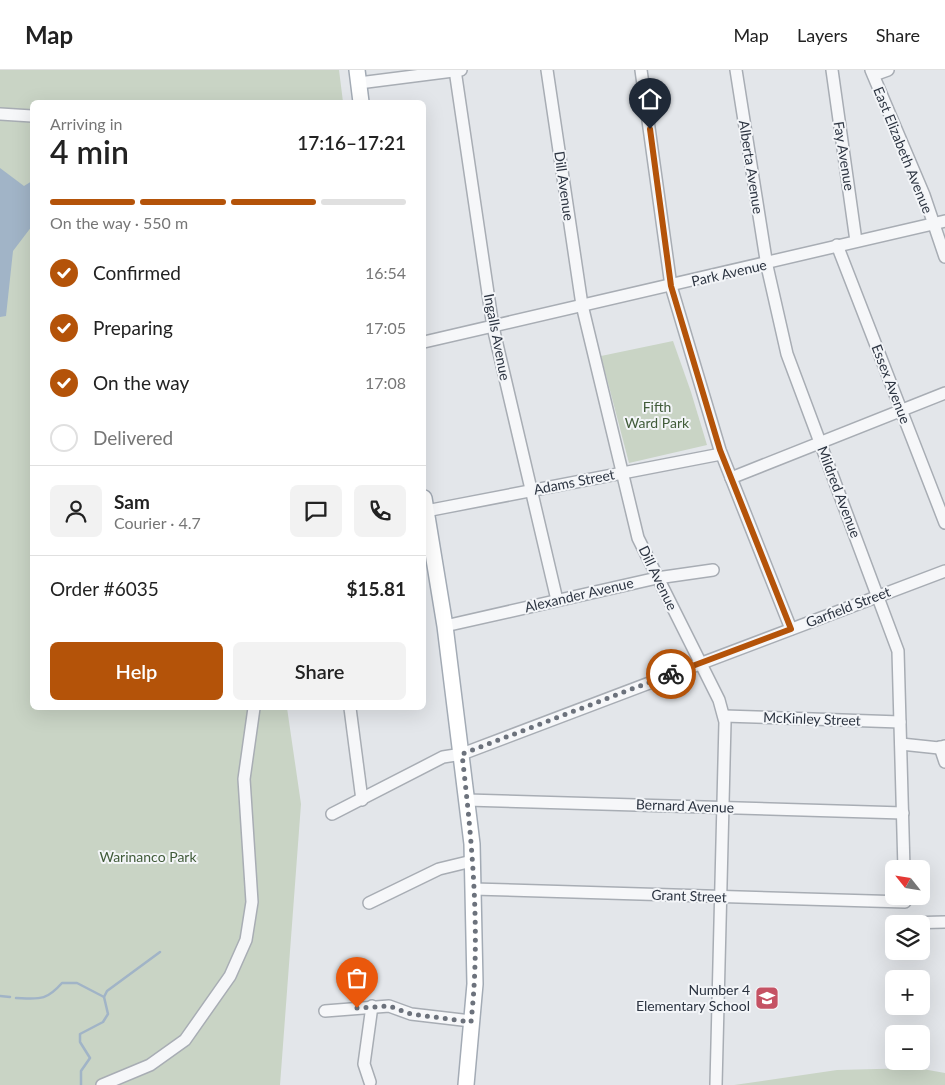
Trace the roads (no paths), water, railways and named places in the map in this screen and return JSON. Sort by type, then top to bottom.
[{"type":"main road","points":[[358,76],[361,100]]},
{"type":"main road","points":[[426,510],[445,626],[462,754],[474,889],[475,984],[466,1085]]},
{"type":"street","points":[[358,76],[457,70]]},
{"type":"street","name":"Ingalls Avenue","points":[[457,70],[493,327],[557,600]]},
{"type":"street","name":"Dill Avenue","points":[[547,70],[582,307],[638,538],[719,700],[725,722],[716,1085]]},
{"type":"street","points":[[641,70],[671,286],[721,454],[791,629]]},
{"type":"street","name":"Alberta Avenue","points":[[736,70],[767,264]]},
{"type":"street","name":"Fay Avenue","points":[[832,70],[856,241]]},
{"type":"street","points":[[873,73],[888,70]]},
{"type":"street","name":"East Elizabeth Avenue","points":[[873,73],[924,195],[945,258]]},
{"type":"street","points":[[0,114],[30,116]]},
{"type":"street","name":"Park Avenue","points":[[426,342],[582,307],[767,264],[837,245],[945,221]]},
{"type":"street","name":"Essex Avenue","points":[[837,245],[945,523]]},
{"type":"street","name":"Mildred Avenue","points":[[767,264],[787,354],[898,651],[901,744]]},
{"type":"street","points":[[731,478],[945,394]]},
{"type":"street","name":"Adams Street","points":[[426,504],[531,490],[721,454]]},
{"type":"street","name":"Alexander Avenue","points":[[445,626],[657,578],[713,570]]},
{"type":"street","name":"Garfield Street","points":[[332,814],[443,757],[462,754],[945,571]]},
{"type":"street","points":[[102,1085],[150,1065],[185,1040],[230,976],[246,940],[252,902],[244,779],[254,710]]},
{"type":"street","points":[[350,710],[362,800]]},
{"type":"street","name":"McKinley Street","points":[[724,716],[900,722]]},
{"type":"street","points":[[904,860],[901,744],[942,746],[945,762]]},
{"type":"street","name":"Bernard Avenue","points":[[467,800],[903,813]]},
{"type":"street","points":[[369,903],[438,869],[472,861]]},
{"type":"street","name":"Grant Street","points":[[474,889],[721,897],[885,899]]},
{"type":"street","points":[[930,923],[945,922]]},
{"type":"street","points":[[370,1082],[364,1064],[372,1006]]},
{"type":"street","points":[[325,1011],[389,1006],[411,1014],[471,1022]]},
{"type":"water","points":[[0,168],[24,186],[30,182],[30,229],[13,251],[6,316],[0,317]]},
{"type":"waterway","points":[[81,1085],[81,1071],[90,1058],[80,1042],[80,1034],[103,1022],[108,1014],[104,997],[107,991],[160,952]]},
{"type":"waterway","points":[[16,998],[42,998],[62,983],[77,983],[104,997]]},
{"type":"waterway","points":[[0,996],[10,997]]},
{"type":"place","name":"Number 4 Elementary School","points":[[767,998]]},
{"type":"park label","name":"Fifth Ward Park","points":[[657,416]]},
{"type":"park label","name":"Warinanco Park","points":[[148,857]]}]
